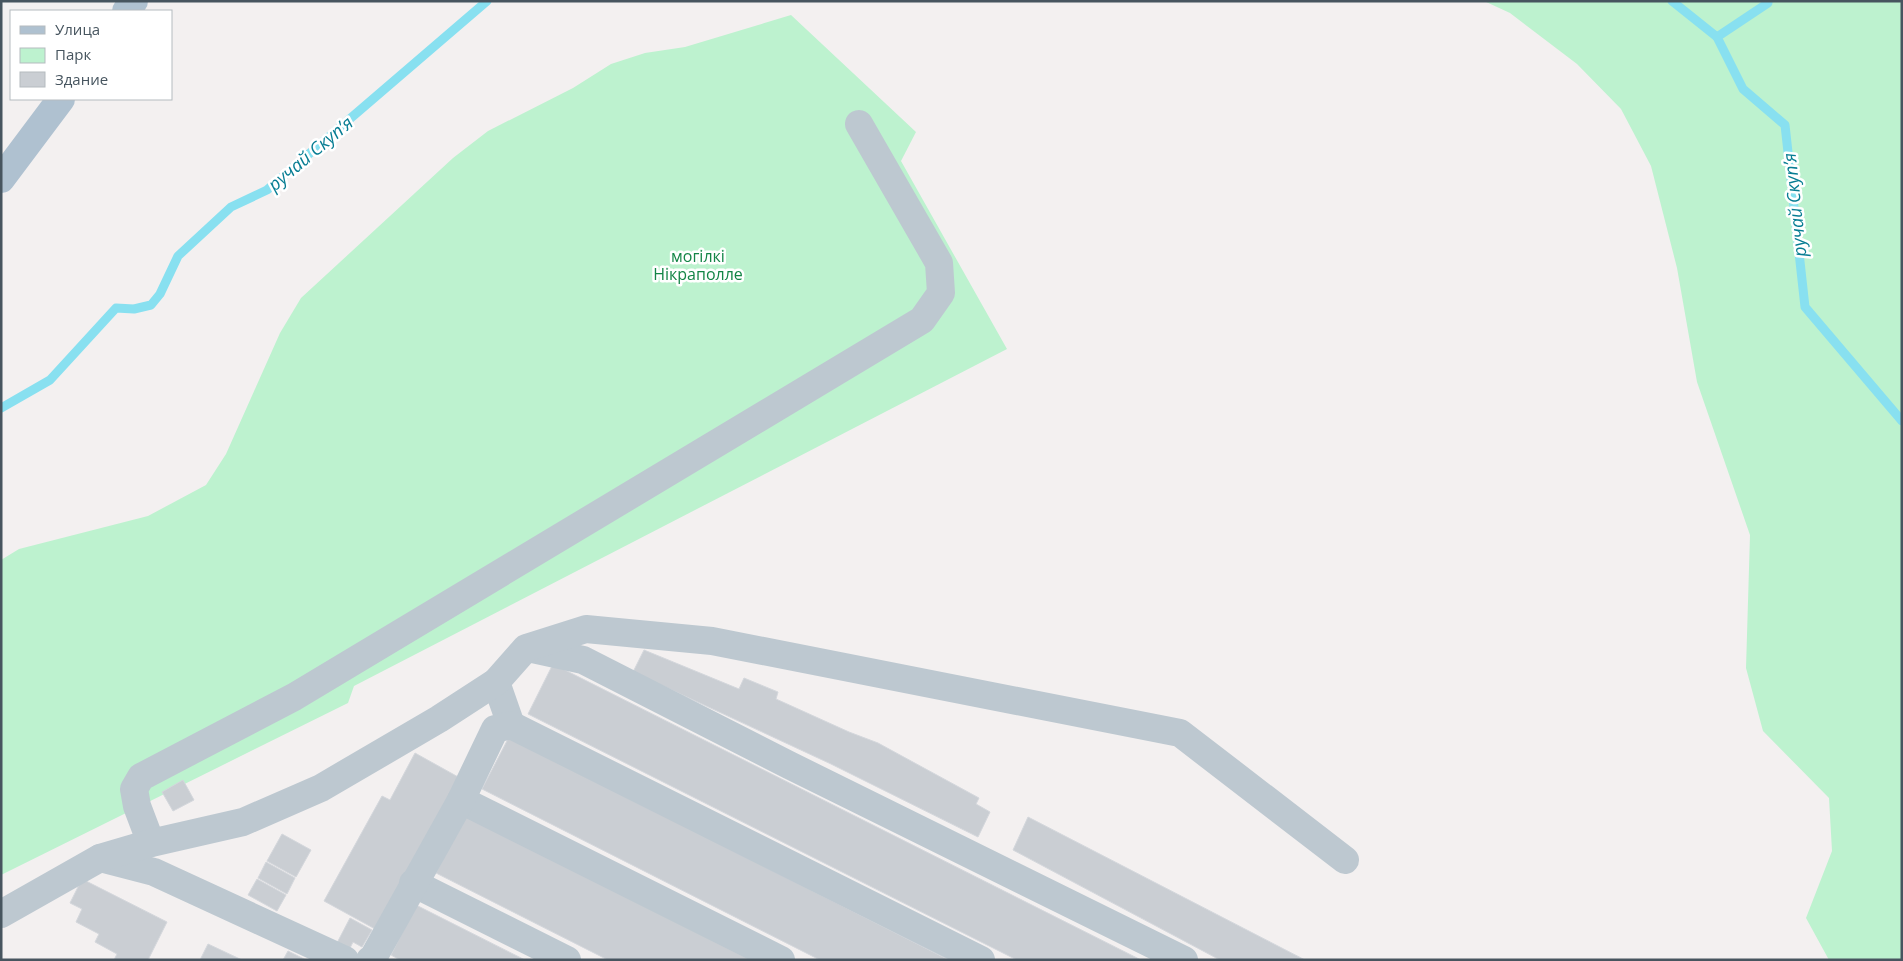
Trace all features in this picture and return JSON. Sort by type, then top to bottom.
[{"type":"main road","points":[[1,179],[60,100]]},
{"type":"lane","points":[[151,843],[134,789],[141,777],[294,697],[922,320],[941,293],[939,263],[859,124]]},
{"type":"lane","points":[[1,914],[100,858],[151,843],[243,822],[321,788],[440,720],[496,682],[526,648],[586,629],[712,641],[1180,733],[1345,860]]},
{"type":"lane","points":[[526,648],[583,660],[789,765],[1184,960]]},
{"type":"lane","points":[[496,682],[511,726]]},
{"type":"lane","points":[[370,960],[374,958],[413,883],[461,800],[494,729],[511,726],[982,960]]},
{"type":"lane","points":[[461,800],[781,960]]},
{"type":"lane","points":[[100,858],[154,872],[345,960]]},
{"type":"lane","points":[[413,883],[567,960]]},
{"type":"green space","points":[[1484,1],[1902,1],[1902,960],[1829,960],[1806,918],[1832,851],[1829,798],[1763,731],[1746,668],[1750,535],[1697,382],[1677,268],[1651,166],[1621,109],[1577,64],[1510,13]]},
{"type":"green space","name":"могілкі Нікраполле","points":[[791,15],[916,132],[901,161],[1007,349],[354,686],[348,703],[1,875],[1,560],[19,549],[148,516],[206,485],[226,454],[280,333],[301,298],[453,158],[488,131],[573,88],[611,64],[645,53],[685,47]]},
{"type":"building","points":[[644,650],[739,689],[744,678],[778,692],[776,699],[878,743],[979,798],[976,804],[990,812],[978,837],[831,764],[633,672]]},
{"type":"building","points":[[553,664],[1141,960],[1017,960],[528,714]]},
{"type":"building","points":[[509,737],[949,960],[820,960],[482,789]]},
{"type":"building","points":[[415,753],[460,778],[377,930],[324,901],[382,796],[390,800]]},
{"type":"building","points":[[183,780],[194,800],[173,811],[162,792]]},
{"type":"building","points":[[467,811],[760,960],[608,960],[436,873]]},
{"type":"building","points":[[1028,817],[1305,960],[1220,960],[1013,850]]},
{"type":"building","points":[[282,834],[311,850],[296,877],[267,861]]},
{"type":"building","points":[[266,862],[295,878],[287,894],[258,878]]},
{"type":"building","points":[[82,879],[167,922],[148,960],[114,960],[117,954],[95,942],[99,934],[76,922],[82,909],[70,903]]},
{"type":"building","points":[[257,879],[286,895],[277,911],[248,895]]},
{"type":"building","points":[[416,905],[525,960],[400,960],[391,955]]},
{"type":"building","points":[[350,918],[372,930],[362,947],[353,942],[349,950],[337,943]]},
{"type":"building","points":[[208,944],[242,960],[200,960]]},
{"type":"building","points":[[288,951],[306,960],[283,960]]},
{"type":"waterway","name":"ручай Скупʼя","points":[[1,408],[50,380],[116,308],[134,309],[151,305],[160,294],[178,256],[231,207],[267,190],[487,1]]},
{"type":"waterway","name":"ручай Скупʼя","points":[[1672,1],[1717,37],[1743,89],[1785,125],[1805,307],[1902,421]]},
{"type":"waterway","points":[[1717,37],[1768,3],[1768,1]]}]
